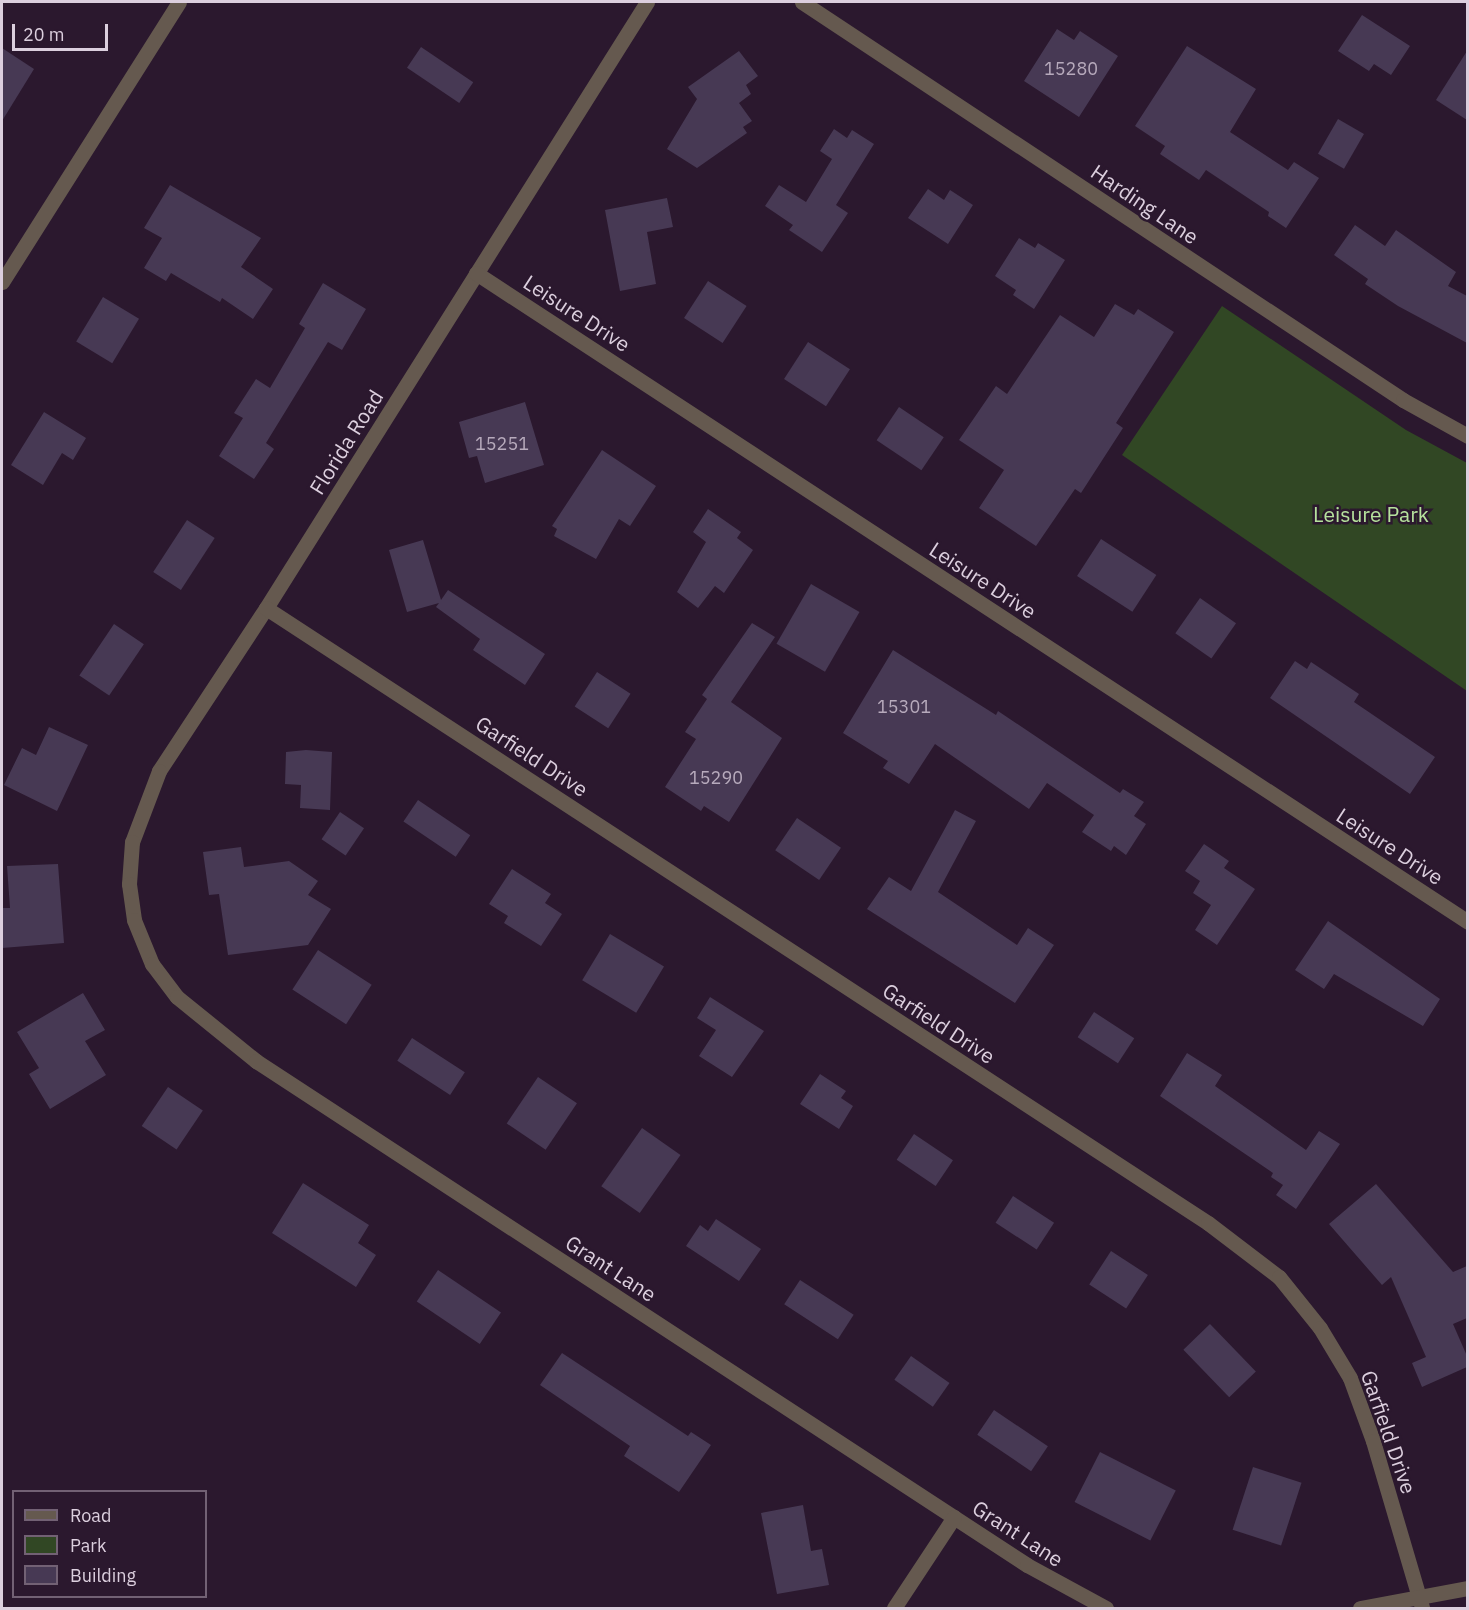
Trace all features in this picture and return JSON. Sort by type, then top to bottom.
[{"type":"street","points":[[2,282],[178,2]]},
{"type":"street","name":"Florida Road","points":[[134,920],[129,864],[148,791],[266,608],[646,2]]},
{"type":"street","name":"Harding Lane","points":[[802,2],[1393,393],[1467,436]]},
{"type":"street","name":"Leisure Drive","points":[[476,273],[1467,922]]},
{"type":"street","name":"Garfield Drive","points":[[266,608],[1262,1262],[1307,1310],[1350,1378],[1373,1441],[1420,1603]]},
{"type":"street","name":"Grant Lane","points":[[134,920],[163,980],[193,1012],[228,1041],[954,1517],[1058,1584],[1106,1608]]},
{"type":"street","points":[[894,1608],[954,1517]]},
{"type":"street","points":[[1360,1608],[1420,1603],[1467,1588]]},
{"type":"green space","name":"Leisure Park","points":[[1222,306],[1406,430],[1467,463],[1467,691],[1122,455]]},
{"type":"building","points":[[1362,15],[1410,46],[1391,75],[1374,64],[1369,71],[1338,51]]},
{"type":"building","points":[[1057,29],[1074,40],[1080,31],[1118,56],[1079,117],[1024,81]]},
{"type":"building","points":[[1187,46],[1256,89],[1230,132],[1288,170],[1294,162],[1319,178],[1286,228],[1268,216],[1269,212],[1206,170],[1199,180],[1160,154],[1165,146],[1135,126]]},
{"type":"building","points":[[421,47],[473,82],[459,103],[407,68]]},
{"type":"building","points":[[2,48],[34,69],[2,121]]},
{"type":"building","points":[[739,51],[758,76],[746,85],[751,94],[739,103],[752,121],[743,127],[747,133],[697,168],[667,149],[697,99],[688,87]]},
{"type":"building","points":[[1467,51],[1467,120],[1436,100]]},
{"type":"building","points":[[1338,119],[1364,134],[1344,169],[1318,154]]},
{"type":"building","points":[[834,129],[847,138],[852,130],[874,144],[836,205],[848,213],[822,252],[789,230],[793,225],[765,206],[779,185],[806,202],[832,159],[820,151]]},
{"type":"building","points":[[170,185],[261,238],[241,267],[273,289],[253,319],[222,298],[220,302],[171,273],[166,281],[144,268],[162,238],[144,228]]},
{"type":"building","points":[[928,189],[944,200],[950,190],[973,205],[948,244],[908,218]]},
{"type":"building","points":[[667,198],[673,227],[647,232],[656,284],[620,291],[605,210]]},
{"type":"building","points":[[1355,225],[1385,246],[1396,230],[1456,272],[1448,286],[1467,296],[1467,343],[1398,306],[1365,284],[1368,279],[1334,255]]},
{"type":"building","points":[[1019,238],[1035,248],[1038,243],[1065,260],[1034,309],[1013,295],[1016,290],[995,276]]},
{"type":"building","points":[[708,281],[747,306],[723,343],[684,318]]},
{"type":"building","points":[[323,283],[366,309],[342,350],[328,342],[266,443],[274,449],[254,479],[219,456],[243,418],[234,413],[256,379],[270,388],[305,328],[299,324]]},
{"type":"building","points":[[103,297],[139,319],[112,363],[76,342]]},
{"type":"building","points":[[1115,304],[1134,315],[1138,309],[1174,332],[1116,423],[1123,428],[1081,493],[1075,489],[1036,546],[979,508],[1004,470],[959,440],[996,386],[1007,394],[1060,315],[1094,337]]},
{"type":"building","points":[[808,342],[850,369],[826,406],[784,379]]},
{"type":"building","points":[[525,402],[544,465],[485,483],[477,456],[469,458],[459,422]]},
{"type":"building","points":[[899,407],[944,437],[921,470],[877,440]]},
{"type":"building","points":[[44,412],[86,438],[73,460],[62,453],[43,485],[11,465]]},
{"type":"building","points":[[602,450],[656,486],[630,526],[619,519],[596,559],[554,536],[557,529],[552,526]]},
{"type":"building","points":[[708,509],[741,532],[737,538],[753,550],[724,593],[715,586],[698,608],[677,592],[706,542],[693,532]]},
{"type":"building","points":[[187,520],[215,538],[181,590],[153,572]]},
{"type":"building","points":[[1101,539],[1156,575],[1132,612],[1077,576]]},
{"type":"building","points":[[423,540],[441,600],[448,590],[545,654],[525,685],[473,650],[480,639],[436,607],[439,603],[407,612],[389,550]]},
{"type":"building","points":[[811,584],[859,612],[825,672],[776,644]]},
{"type":"building","points":[[1200,598],[1236,623],[1211,658],[1175,633]]},
{"type":"building","points":[[752,623],[775,637],[731,702],[782,738],[729,822],[704,806],[701,811],[665,787],[696,739],[685,732],[707,699],[702,695]]},
{"type":"building","points":[[114,624],[144,644],[109,696],[79,675]]},
{"type":"building","points":[[893,650],[996,715],[998,711],[1120,793],[1123,789],[1144,802],[1134,816],[1146,824],[1126,855],[1114,846],[1111,851],[1082,832],[1094,815],[1047,783],[1029,809],[935,744],[909,784],[883,768],[888,761],[843,733]]},
{"type":"building","points":[[1295,661],[1307,669],[1311,662],[1359,694],[1354,702],[1435,757],[1410,794],[1270,698]]},
{"type":"building","points":[[597,672],[631,694],[608,728],[575,706]]},
{"type":"building","points":[[49,727],[88,745],[57,811],[4,785],[22,748],[36,755]]},
{"type":"building","points":[[306,750],[332,752],[330,810],[300,808],[301,785],[285,784],[286,752]]},
{"type":"building","points":[[418,800],[470,835],[456,857],[403,822]]},
{"type":"building","points":[[955,810],[976,821],[938,892],[1017,945],[1028,928],[1054,945],[1015,1003],[867,909],[889,877],[911,891]]},
{"type":"building","points":[[340,812],[364,828],[346,856],[322,839]]},
{"type":"building","points":[[797,818],[841,848],[819,880],[775,850]]},
{"type":"building","points":[[1204,844],[1229,861],[1224,868],[1255,889],[1217,945],[1195,930],[1211,905],[1193,893],[1200,881],[1185,871]]},
{"type":"building","points":[[241,847],[244,867],[289,861],[318,881],[308,895],[331,909],[308,945],[228,955],[219,894],[209,895],[203,852]]},
{"type":"building","points":[[58,864],[64,943],[2,948],[2,908],[10,908],[7,866]]},
{"type":"building","points":[[512,869],[551,894],[545,903],[562,914],[541,946],[504,923],[508,916],[489,904]]},
{"type":"building","points":[[1328,921],[1440,999],[1423,1026],[1334,974],[1324,989],[1295,970]]},
{"type":"building","points":[[610,934],[664,966],[636,1013],[582,980]]},
{"type":"building","points":[[318,950],[372,985],[346,1024],[292,989]]},
{"type":"building","points":[[83,993],[105,1030],[85,1041],[106,1075],[50,1109],[29,1074],[39,1068],[17,1032]]},
{"type":"building","points":[[710,997],[764,1031],[732,1077],[699,1056],[716,1030],[697,1018]]},
{"type":"building","points":[[1094,1012],[1134,1038],[1118,1063],[1078,1037]]},
{"type":"building","points":[[412,1038],[465,1072],[450,1095],[397,1061]]},
{"type":"building","points":[[1187,1053],[1222,1075],[1215,1086],[1306,1150],[1319,1131],[1340,1144],[1296,1209],[1276,1195],[1283,1185],[1271,1177],[1273,1173],[1160,1096]]},
{"type":"building","points":[[820,1074],[846,1091],[841,1098],[853,1106],[839,1129],[800,1104]]},
{"type":"building","points":[[538,1077],[577,1103],[546,1150],[507,1123]]},
{"type":"building","points":[[168,1087],[203,1110],[177,1149],[142,1126]]},
{"type":"building","points":[[642,1128],[681,1155],[640,1213],[601,1186]]},
{"type":"building","points":[[914,1134],[953,1160],[936,1186],[897,1160]]},
{"type":"building","points":[[303,1183],[369,1225],[358,1243],[376,1255],[356,1287],[272,1233]]},
{"type":"building","points":[[1376,1184],[1453,1272],[1467,1266],[1467,1318],[1453,1324],[1467,1356],[1467,1367],[1422,1387],[1412,1363],[1426,1357],[1391,1277],[1382,1285],[1329,1224]]},
{"type":"building","points":[[1013,1196],[1054,1223],[1037,1250],[996,1223]]},
{"type":"building","points":[[716,1219],[761,1249],[739,1281],[686,1246],[700,1225],[708,1231]]},
{"type":"building","points":[[1111,1251],[1148,1275],[1126,1309],[1089,1285]]},
{"type":"building","points":[[438,1270],[501,1312],[480,1344],[417,1302]]},
{"type":"building","points":[[800,1280],[854,1315],[838,1339],[784,1304]]},
{"type":"building","points":[[1210,1324],[1256,1371],[1229,1397],[1183,1350]]},
{"type":"building","points":[[562,1353],[688,1436],[691,1432],[711,1445],[679,1492],[624,1456],[630,1446],[540,1385]]},
{"type":"building","points":[[911,1356],[950,1383],[933,1407],[894,1380]]},
{"type":"building","points":[[994,1410],[1048,1446],[1031,1471],[977,1435]]},
{"type":"building","points":[[1100,1452],[1176,1491],[1150,1540],[1075,1502]]},
{"type":"building","points":[[1253,1467],[1302,1483],[1281,1546],[1233,1530]]},
{"type":"building","points":[[803,1505],[811,1551],[822,1549],[829,1585],[777,1594],[761,1513]]}]
